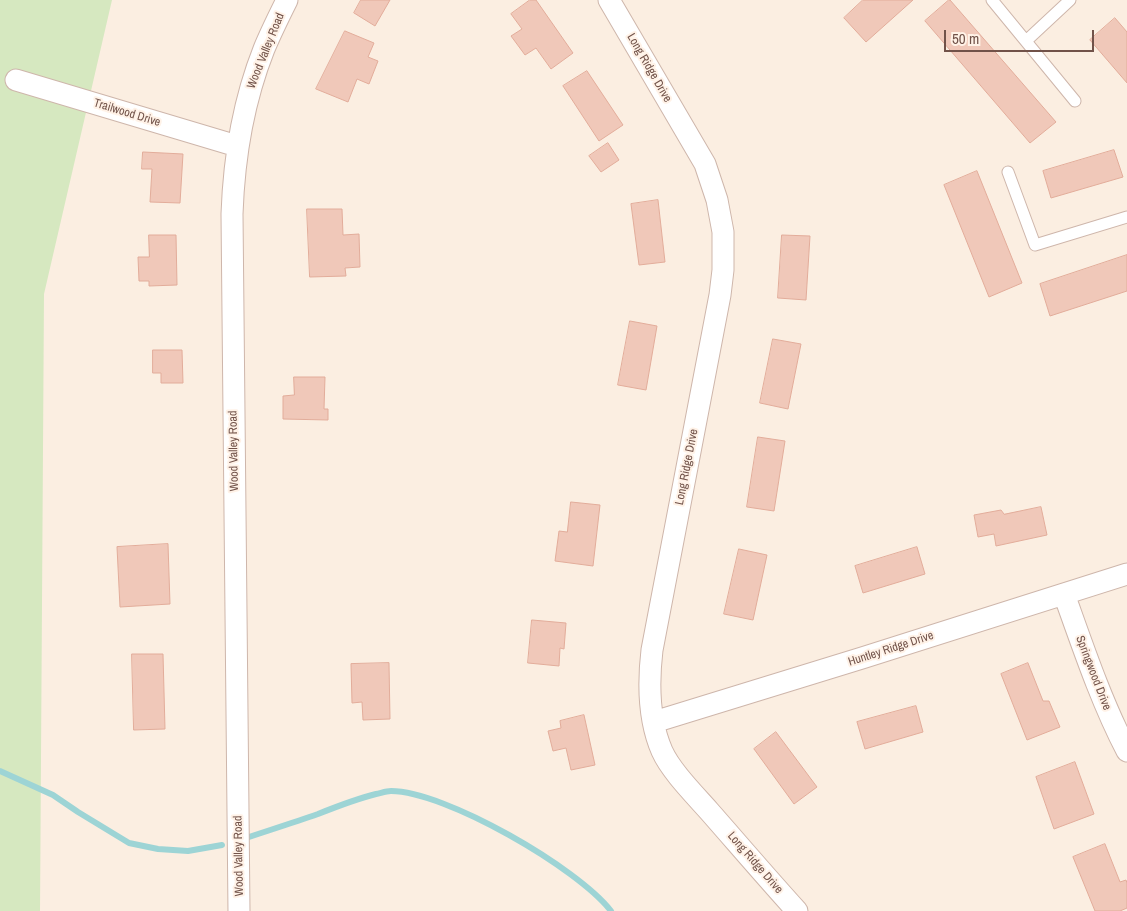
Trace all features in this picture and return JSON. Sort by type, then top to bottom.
[{"type":"street","name":"Wood Valley Road","points":[[239,911],[232,214],[234,170],[237,146],[248,96],[264,49],[287,0]]},
{"type":"street","name":"Long Ridge Drive","points":[[609,0],[705,164],[717,200],[723,232],[723,270],[720,295],[652,650],[648,677],[649,699],[663,754],[682,781],[797,911]]},
{"type":"street","name":"Trailwood Drive","points":[[16,80],[237,146]]},
{"type":"street","name":"Huntley Ridge Drive","points":[[654,722],[1127,574]]},
{"type":"street","name":"Springwood Drive","points":[[1064,594],[1112,721],[1127,751]]},
{"type":"lane","points":[[992,0],[1075,101]]},
{"type":"lane","points":[[1026,41],[1070,0]]},
{"type":"lane","points":[[1008,172],[1035,245],[1127,217]]},
{"type":"green space","points":[[0,0],[112,0],[44,294],[40,911],[0,911]]},
{"type":"building","points":[[361,0],[390,0],[375,26],[354,13]]},
{"type":"building","points":[[530,0],[536,0],[573,53],[551,69],[536,48],[525,55],[511,36],[522,29],[511,14]]},
{"type":"building","points":[[863,0],[913,0],[866,42],[844,18]]},
{"type":"building","points":[[949,0],[1056,122],[1030,143],[925,21]]},
{"type":"building","points":[[1115,18],[1127,32],[1127,83],[1090,40]]},
{"type":"building","points":[[345,31],[374,43],[368,57],[378,61],[369,84],[357,79],[348,102],[316,89]]},
{"type":"building","points":[[587,71],[623,125],[599,141],[563,86]]},
{"type":"building","points":[[608,143],[619,160],[601,172],[589,156]]},
{"type":"building","points":[[1114,150],[1123,177],[1051,198],[1043,171]]},
{"type":"building","points":[[143,152],[183,154],[180,203],[150,202],[152,169],[142,169]]},
{"type":"building","points":[[977,171],[1022,283],[989,297],[944,185]]},
{"type":"building","points":[[658,200],[665,262],[639,265],[631,204]]},
{"type":"building","points":[[307,209],[342,209],[343,235],[359,234],[360,267],[345,268],[346,276],[310,277]]},
{"type":"building","points":[[149,235],[176,235],[177,285],[149,286],[149,281],[139,281],[138,257],[149,257]]},
{"type":"building","points":[[782,235],[810,236],[806,300],[778,298]]},
{"type":"building","points":[[1127,255],[1127,291],[1050,316],[1040,284]]},
{"type":"building","points":[[630,321],[657,326],[646,390],[618,385]]},
{"type":"building","points":[[773,339],[801,344],[788,409],[760,403]]},
{"type":"building","points":[[153,350],[182,350],[183,383],[161,383],[161,373],[153,373]]},
{"type":"building","points":[[294,377],[325,377],[324,409],[328,409],[328,420],[283,419],[283,396],[294,395]]},
{"type":"building","points":[[758,437],[785,441],[774,511],[747,507]]},
{"type":"building","points":[[571,502],[600,505],[593,566],[555,561],[559,531],[567,532]]},
{"type":"building","points":[[1041,507],[1047,535],[996,546],[994,534],[978,537],[974,515],[1001,510],[1004,514]]},
{"type":"building","points":[[168,544],[170,604],[120,607],[117,547]]},
{"type":"building","points":[[917,547],[925,574],[863,593],[855,566]]},
{"type":"building","points":[[739,549],[767,555],[753,620],[724,614]]},
{"type":"building","points":[[532,620],[566,623],[564,649],[560,648],[559,666],[528,663]]},
{"type":"building","points":[[132,654],[163,654],[165,729],[134,730]]},
{"type":"building","points":[[389,663],[390,719],[363,720],[362,702],[352,703],[351,664]]},
{"type":"building","points":[[1028,663],[1043,701],[1049,701],[1060,727],[1027,740],[1001,674]]},
{"type":"building","points":[[916,706],[923,732],[865,749],[857,722]]},
{"type":"building","points":[[584,715],[595,765],[571,770],[566,748],[553,751],[548,731],[561,728],[560,721]]},
{"type":"building","points":[[776,732],[817,787],[794,804],[754,749]]},
{"type":"building","points":[[1075,762],[1094,814],[1054,829],[1036,777]]},
{"type":"building","points":[[1105,844],[1120,882],[1126,880],[1127,883],[1127,908],[1120,911],[1095,911],[1073,857]]},
{"type":"waterway","points":[[0,771],[53,795],[129,843],[158,849],[188,851],[222,845]]},
{"type":"waterway","points":[[246,838],[376,794],[391,791],[415,794],[476,818],[541,854],[594,893],[611,911]]}]
